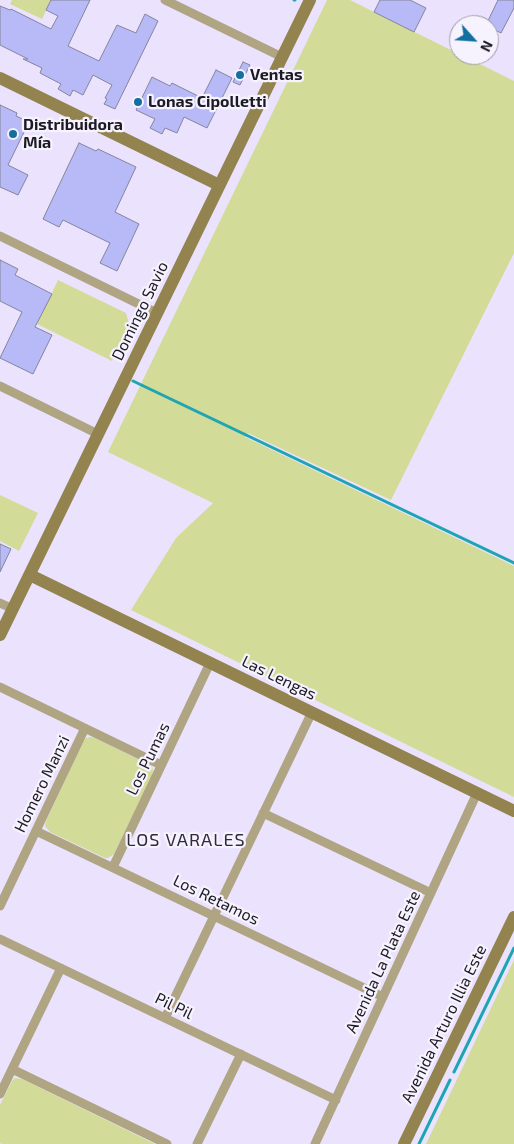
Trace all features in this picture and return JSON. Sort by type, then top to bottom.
[{"type":"street","points":[[165,0],[282,57]]},
{"type":"street","name":"Domingo Savio","points":[[0,636],[310,0]]},
{"type":"street","points":[[0,78],[219,185]]},
{"type":"street","points":[[0,236],[157,313]]},
{"type":"street","points":[[0,386],[98,434]]},
{"type":"street","name":"Las Lengas","points":[[30,575],[514,810]]},
{"type":"street","points":[[0,603],[13,609]]},
{"type":"street","name":"Los Pumas","points":[[113,867],[210,663]]},
{"type":"street","points":[[0,687],[161,765]]},
{"type":"street","points":[[164,1018],[312,712]]},
{"type":"street","name":"Homero Manzi","points":[[0,906],[85,728]]},
{"type":"street","name":"Avenida La Plata Este","points":[[315,1144],[477,793]]},
{"type":"street","points":[[263,813],[431,893]]},
{"type":"street","name":"Los Retamos","points":[[36,831],[383,996]]},
{"type":"street","name":"Avenida Arturo Illia Este","points":[[404,1144],[514,917]]},
{"type":"street","name":"Pil Pil","points":[[0,938],[336,1100]]},
{"type":"street","points":[[0,1094],[61,968]]},
{"type":"street","points":[[197,1144],[241,1054]]},
{"type":"street","points":[[12,1069],[167,1144]]},
{"type":"green space","points":[[12,0],[51,0],[42,19],[10,4]]},
{"type":"green space","points":[[327,0],[350,0],[449,49],[449,65],[482,65],[514,81],[514,253],[391,500],[248,433],[245,437],[514,566],[514,797],[131,610],[176,538],[213,503],[108,452]]},
{"type":"green space","points":[[58,280],[126,313],[129,324],[112,361],[37,324]]},
{"type":"green space","points":[[0,495],[38,513],[19,551],[0,541]]},
{"type":"green space","points":[[91,737],[152,766],[153,771],[114,854],[108,858],[50,832],[45,826],[83,742],[86,738]]},
{"type":"green space","points":[[514,960],[514,1144],[426,1144]]},
{"type":"green space","points":[[15,1078],[22,1079],[155,1144],[2,1144],[0,1143],[0,1105]]},
{"type":"building","points":[[51,0],[90,0],[68,46],[99,61],[117,25],[136,33],[145,14],[158,21],[115,109],[104,104],[112,85],[93,75],[83,95],[73,90],[70,96],[58,89],[61,84],[40,73],[42,68],[0,45],[0,6],[11,9],[51,29],[58,16],[46,10]]},
{"type":"building","points":[[380,0],[410,0],[426,8],[414,32],[374,12]]},
{"type":"building","points":[[498,0],[514,0],[514,8],[501,33],[499,32],[499,15],[491,15]]},
{"type":"building","name":"Ventas","points":[[243,62],[250,65],[240,85],[233,82]]},
{"type":"building","points":[[216,70],[232,78],[207,128],[184,117],[177,133],[165,128],[162,134],[150,128],[155,119],[136,110],[152,77],[170,86],[172,83],[202,98]]},
{"type":"building","name":"Distribuidora Mía","points":[[0,105],[17,113],[16,116],[29,122],[8,165],[28,175],[18,195],[0,187]]},
{"type":"building","points":[[79,143],[96,151],[98,149],[136,167],[115,212],[139,224],[117,271],[100,263],[110,243],[63,220],[59,227],[43,219]]},
{"type":"building","points":[[0,260],[18,269],[15,275],[52,294],[35,327],[52,335],[33,374],[0,358],[22,312],[0,301]]},
{"type":"building","points":[[0,544],[11,549],[0,572]]},
{"type":"waterway","points":[[133,381],[514,563]]},
{"type":"waterway","points":[[454,1072],[514,948]]},
{"type":"waterway","points":[[419,1144],[450,1080]]},
{"type":"place","name":"Ventas","points":[[240,75]]},
{"type":"place","name":"Lonas Cipolletti","points":[[138,102]]},
{"type":"place","name":"Distribuidora Mía","points":[[13,134]]},
{"type":"district","name":"LOS VARALES","points":[[186,840]]}]
